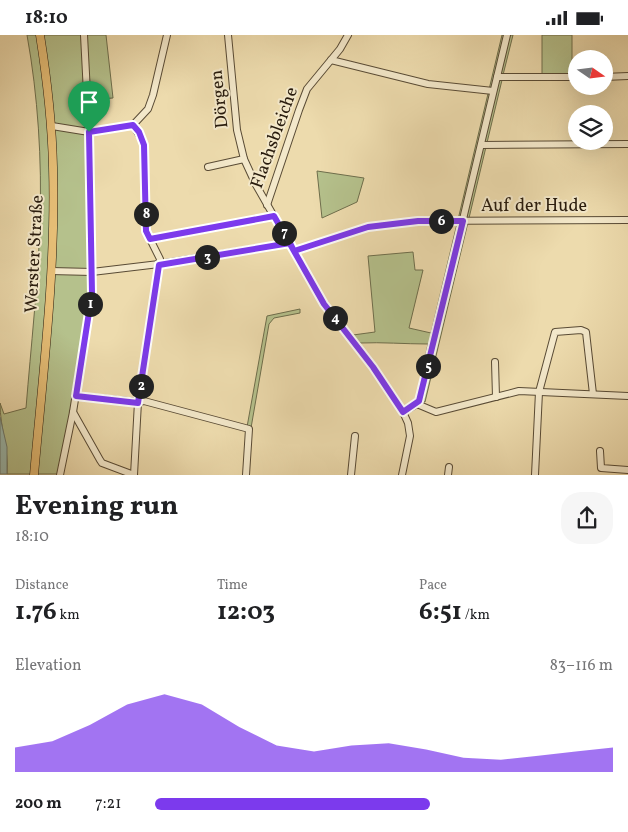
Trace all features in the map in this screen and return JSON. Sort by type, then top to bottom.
[{"type":"main road","name":"Werster Straße","points":[[34,475],[51,271],[54,199],[52,126],[40,35]]},
{"type":"street","points":[[60,475],[76,396],[92,293],[89,132],[84,35]]},
{"type":"street","points":[[52,126],[89,132],[133,125],[148,109],[153,95],[166,35]]},
{"type":"street","name":"Dörgen","points":[[228,35],[237,130],[244,159],[267,205],[324,304],[373,367],[403,412],[408,423],[410,436],[402,475]]},
{"type":"street","name":"Flachsbleiche","points":[[267,205],[307,89],[340,49],[348,35]]},
{"type":"street","points":[[403,412],[417,404],[420,399],[507,35]]},
{"type":"street","points":[[331,60],[428,84],[493,91]]},
{"type":"street","points":[[613,77],[628,76]]},
{"type":"street","points":[[497,77],[568,77]]},
{"type":"street","points":[[73,413],[102,463],[134,475],[138,403],[160,259],[146,231],[144,145],[139,132],[133,125]]},
{"type":"street","points":[[480,145],[628,144]]},
{"type":"street","points":[[208,167],[244,159]]},
{"type":"street","points":[[150,239],[274,216]]},
{"type":"street","name":"Auf der Hude","points":[[294,251],[368,227],[418,221],[628,220]]},
{"type":"street","points":[[51,271],[92,271],[159,265],[290,243]]},
{"type":"street","points":[[534,475],[539,392],[555,332],[584,330],[587,335],[593,394]]},
{"type":"street","points":[[495,362],[496,397]]},
{"type":"street","points":[[417,404],[436,412],[519,391],[628,396]]},
{"type":"street","points":[[76,396],[138,403],[144,401],[249,429],[246,475]]},
{"type":"street","points":[[351,475],[355,436]]},
{"type":"street","points":[[600,451],[603,472],[628,470]]},
{"type":"street","points":[[448,475],[449,467]]},
{"type":"green space","points":[[27,35],[106,35],[113,98],[88,100],[91,293],[73,405],[58,474],[7,474],[7,456],[0,412],[0,403],[4,414],[26,408],[38,269],[40,152],[34,81]]},
{"type":"green space","points":[[502,35],[513,35],[503,75],[542,75],[542,35],[572,35],[572,50],[568,50],[568,75],[502,80],[425,402],[418,400],[428,344],[360,343],[353,335],[375,332],[368,256],[413,252],[415,270],[423,270],[409,328],[431,333]]},
{"type":"green space","points":[[317,171],[364,178],[357,202],[322,218]]},
{"type":"green space","points":[[300,309],[300,313],[274,318],[269,324],[251,428],[247,427],[267,316]]},
{"type":"water","points":[[0,417],[7,447],[7,474],[0,474]]},
{"type":"route","points":[[89,132],[92,293],[76,396],[138,403],[159,265],[290,243],[294,251],[324,304],[373,367],[403,412],[417,404],[420,399],[463,221],[418,221],[368,227],[294,251],[290,243],[274,216],[150,239],[146,231],[144,145],[139,132],[133,125],[89,132]]}]
